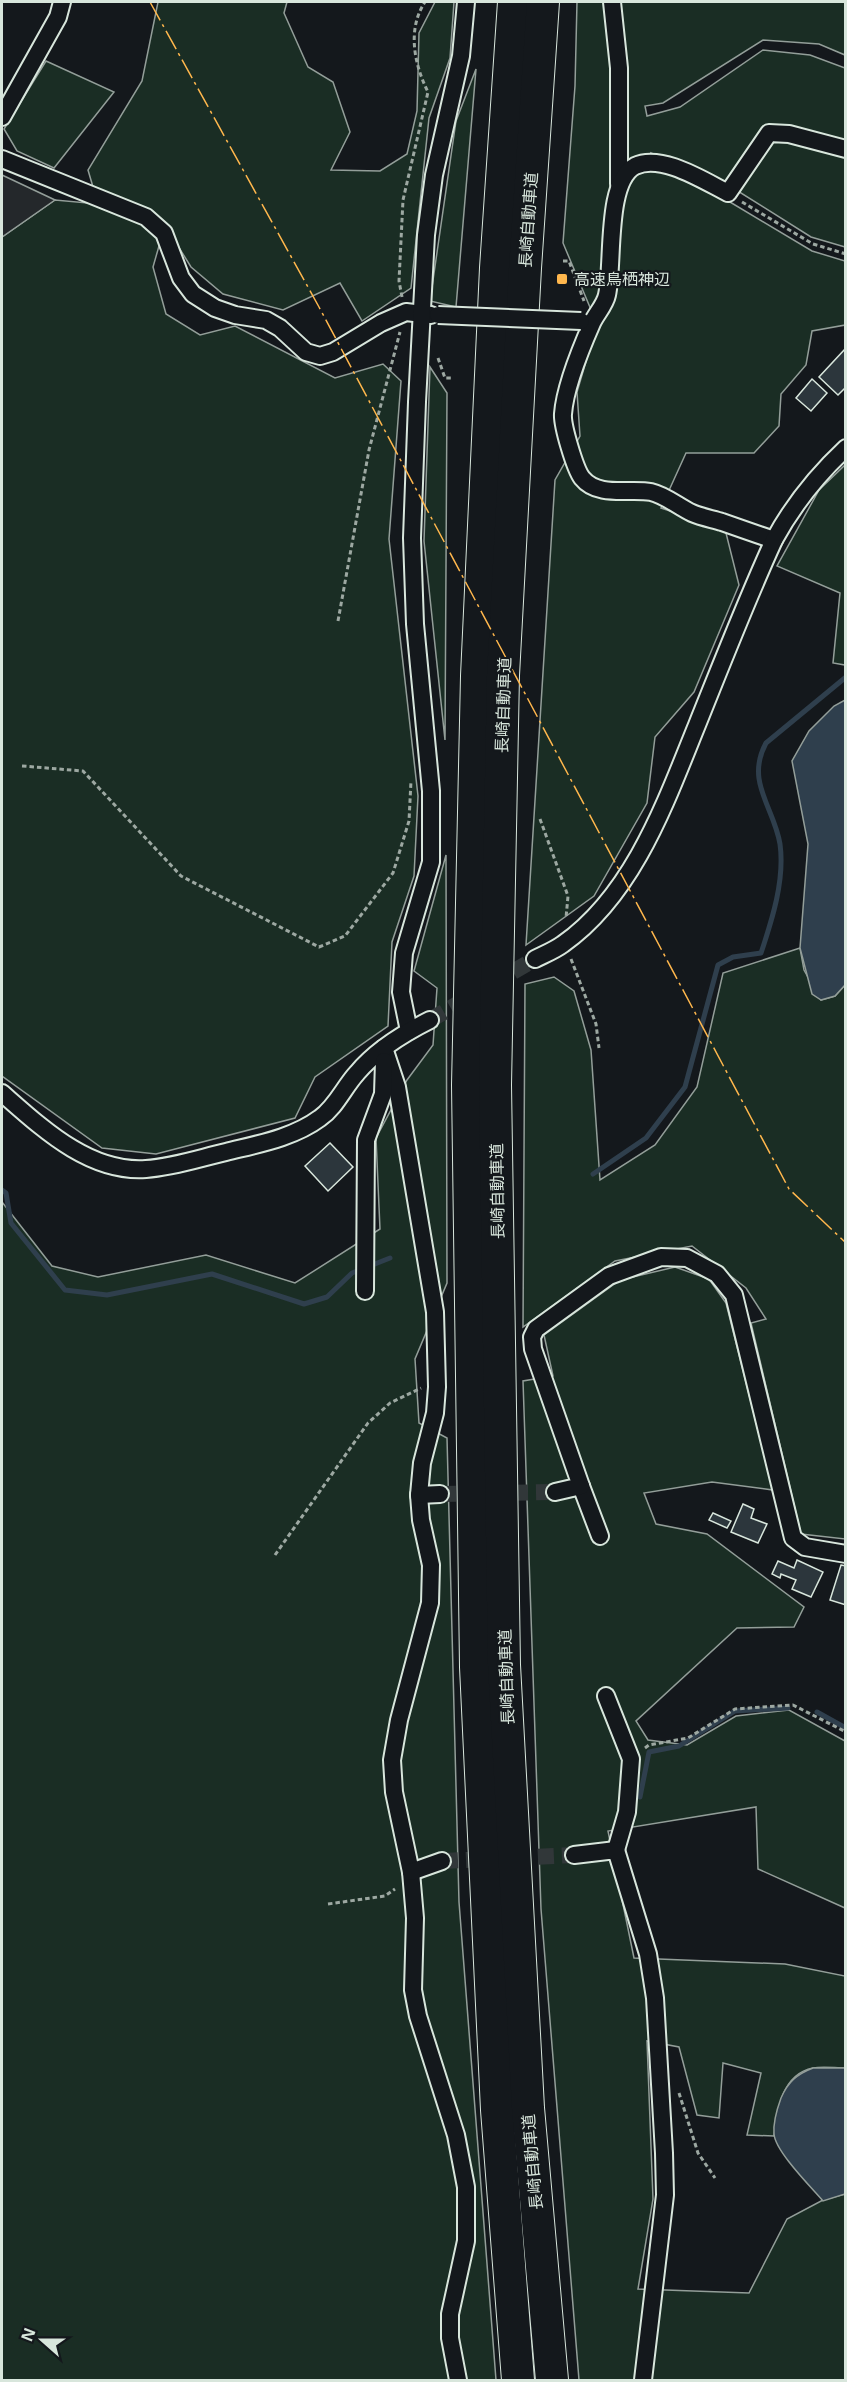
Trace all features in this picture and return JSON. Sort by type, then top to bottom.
[{"type":"highway","name":"長崎自動車道","points":[[514,2],[496,267],[477,676],[468,1085],[476,1667],[497,2110],[518,2380]]},
{"type":"highway","name":"長崎自動車道","points":[[543,2],[524,279],[503,675],[495,1084],[504,1665],[528,2108],[552,2380]]},
{"type":"street","points":[[2,117],[58,17],[62,2]]},
{"type":"street","points":[[409,1031],[401,992],[404,953],[431,862],[430,791],[423,692],[415,624],[412,538],[430,315],[426,235],[434,176],[461,56],[466,2]]},
{"type":"street","points":[[612,2],[619,68],[619,184],[609,258],[607,296],[587,322],[569,385],[563,414],[564,429],[576,468],[583,480],[599,488],[624,492],[652,492],[694,514],[774,540]]},
{"type":"street","points":[[619,184],[633,167],[649,161],[664,164],[728,193],[769,133],[789,134],[846,149]]},
{"type":"street","points":[[2,159],[146,217],[164,233],[181,279],[193,294],[215,308],[234,315],[266,320],[280,328],[306,352],[320,356],[333,352],[381,322],[406,312],[587,322]]},
{"type":"street","points":[[536,959],[563,944],[587,923],[607,902],[628,872],[658,818],[774,540],[792,508],[846,448]]},
{"type":"street","points":[[2,1093],[79,1152],[102,1164],[123,1169],[170,1166],[272,1140],[299,1130],[321,1118],[337,1101],[358,1072],[384,1048],[430,1020]]},
{"type":"street","points":[[365,1291],[366,1140],[383,1094],[384,1048]]},
{"type":"street","points":[[384,1048],[398,1087],[435,1312],[437,1387],[435,1413],[422,1463],[419,1495],[421,1520],[431,1565],[430,1603],[399,1720],[392,1760],[394,1792],[411,1872],[415,1918],[413,1990],[418,2016],[456,2135],[466,2187],[466,2241],[450,2314],[450,2338],[458,2380]]},
{"type":"street","points":[[600,1536],[533,1349],[532,1337],[536,1329],[609,1275],[660,1257],[687,1258],[717,1274],[734,1295],[793,1538],[805,1546],[846,1554]]},
{"type":"street","points":[[555,1492],[581,1486]]},
{"type":"street","points":[[419,1495],[440,1494]]},
{"type":"street","points":[[606,1696],[631,1759],[627,1812],[616,1850],[648,1954],[655,1998],[664,2153],[665,2195],[642,2380]]},
{"type":"street","points":[[574,1855],[616,1850]]},
{"type":"street","points":[[411,1872],[442,1861]]},
{"type":"path","points":[[413,37],[419,10],[425,2]]},
{"type":"path","points":[[728,193],[813,244],[846,254]]},
{"type":"path","points":[[563,261],[569,261],[587,322]]},
{"type":"path","points":[[22,766],[83,771],[181,876],[319,947],[345,936],[393,873],[410,821],[411,765],[426,750]]},
{"type":"path","points":[[275,1555],[368,1423],[390,1403],[419,1389],[437,1387]]},
{"type":"path","points":[[631,1759],[649,1745],[688,1738],[735,1709],[793,1705],[846,1732]]},
{"type":"path","points":[[328,1904],[385,1896],[396,1889],[411,1872]]},
{"type":"path","points":[[679,2092],[698,2153],[715,2178]]},
{"type":"green space","points":[[158,2],[287,2],[284,13],[308,67],[333,82],[350,132],[331,170],[380,171],[407,154],[417,111],[419,33],[435,2],[454,2],[450,58],[429,118],[411,288],[362,321],[340,283],[283,310],[223,294],[191,267],[165,225],[153,267],[166,314],[200,335],[235,326],[335,378],[383,364],[401,381],[389,539],[418,796],[414,876],[392,942],[388,1026],[315,1077],[295,1118],[156,1154],[102,1148],[2,1076],[2,237],[55,200],[98,204],[88,170],[142,81]]},
{"type":"green space","points":[[577,2],[845,2],[845,55],[819,44],[763,40],[663,103],[645,106],[647,116],[680,107],[763,50],[810,55],[845,68],[845,247],[811,237],[725,183],[651,153],[653,166],[730,202],[812,251],[845,261],[845,325],[812,331],[806,365],[781,394],[779,426],[754,453],[686,453],[661,508],[725,529],[739,585],[694,692],[655,737],[647,803],[594,896],[526,945],[555,480],[580,436],[577,392],[597,324],[563,243],[575,86]]},
{"type":"green space","points":[[46,61],[114,92],[54,168],[17,151],[4,129]]},
{"type":"green space","points":[[476,69],[456,307],[430,301],[456,121]]},
{"type":"green space","points":[[430,367],[447,393],[445,740],[424,541]]},
{"type":"green space","points":[[845,465],[845,665],[833,663],[840,593],[777,566],[819,490]]},
{"type":"green space","points":[[446,855],[447,1283],[415,1359],[419,1423],[447,1438],[459,1902],[496,2380],[2,2380],[2,1202],[52,1266],[98,1277],[206,1255],[295,1283],[380,1229],[376,1138],[407,1080],[433,1045],[437,988],[414,971]]},
{"type":"green space","points":[[800,948],[804,970],[821,1000],[835,996],[845,985],[845,1539],[801,1534],[751,1323],[766,1319],[746,1288],[692,1246],[615,1261],[523,1327],[525,984],[554,977],[574,991],[591,1050],[600,1180],[655,1145],[697,1087],[723,973]]},
{"type":"green space","points":[[675,1267],[709,1279],[726,1303],[773,1490],[712,1482],[644,1493],[656,1524],[707,1534],[804,1607],[794,1627],[737,1628],[636,1721],[648,1740],[687,1745],[736,1716],[789,1710],[845,1741],[845,1908],[758,1869],[756,1807],[608,1831],[634,1958],[785,1964],[845,1976],[845,2068],[817,2067],[794,2078],[783,2094],[779,2105],[774,2136],[747,2135],[761,2073],[723,2063],[719,2118],[697,2115],[679,2047],[647,2041],[653,2199],[638,2289],[749,2293],[787,2219],[823,2200],[845,2194],[845,2380],[579,2380],[541,1909],[523,1381],[553,1376],[544,1335],[620,1280]]},
{"type":"shaded area","points":[[2,175],[55,200],[2,237]]},
{"type":"water","points":[[845,700],[845,985],[835,996],[821,1000],[812,994],[800,948],[808,844],[792,761],[809,731],[834,706]]},
{"type":"water","points":[[813,2068],[845,2068],[845,2194],[823,2201],[780,2150],[774,2134],[776,2116],[784,2092],[794,2079]]},
{"type":"building","points":[[846,348],[846,387],[838,395],[819,377]]},
{"type":"building","points":[[812,379],[827,393],[811,411],[796,398]]},
{"type":"building","points":[[330,1143],[353,1167],[328,1191],[305,1166]]},
{"type":"building","points":[[743,1504],[754,1509],[751,1518],[767,1524],[758,1543],[731,1532]]},
{"type":"building","points":[[713,1513],[731,1521],[727,1528],[709,1520]]},
{"type":"building","points":[[797,1560],[823,1572],[811,1597],[792,1589],[796,1580],[781,1574],[780,1578],[772,1574],[778,1561],[794,1568]]},
{"type":"building","points":[[841,1565],[846,1566],[846,1605],[830,1600]]},
{"type":"waterway","points":[[593,1174],[646,1138],[685,1087],[718,965],[733,957],[761,953],[777,900],[781,858],[777,831],[760,782],[758,770],[760,757],[766,743],[846,677]]},
{"type":"waterway","points":[[2,1190],[6,1193],[11,1223],[65,1290],[107,1295],[212,1274],[304,1304],[327,1297],[352,1273],[390,1258]]},
{"type":"waterway","points":[[640,1797],[649,1752],[679,1746],[735,1711],[788,1708]]},
{"type":"waterway","points":[[817,1712],[846,1728]]},
{"type":"tunnel","points":[[430,1020],[535,959]]},
{"type":"tunnel","points":[[440,1494],[555,1492]]},
{"type":"tunnel","points":[[442,1861],[574,1855]]},
{"type":"power","points":[[150,2],[319,307],[789,1189],[846,1243]]},
{"type":"place","name":"高速鳥栖神辺","points":[[562,279]]}]
